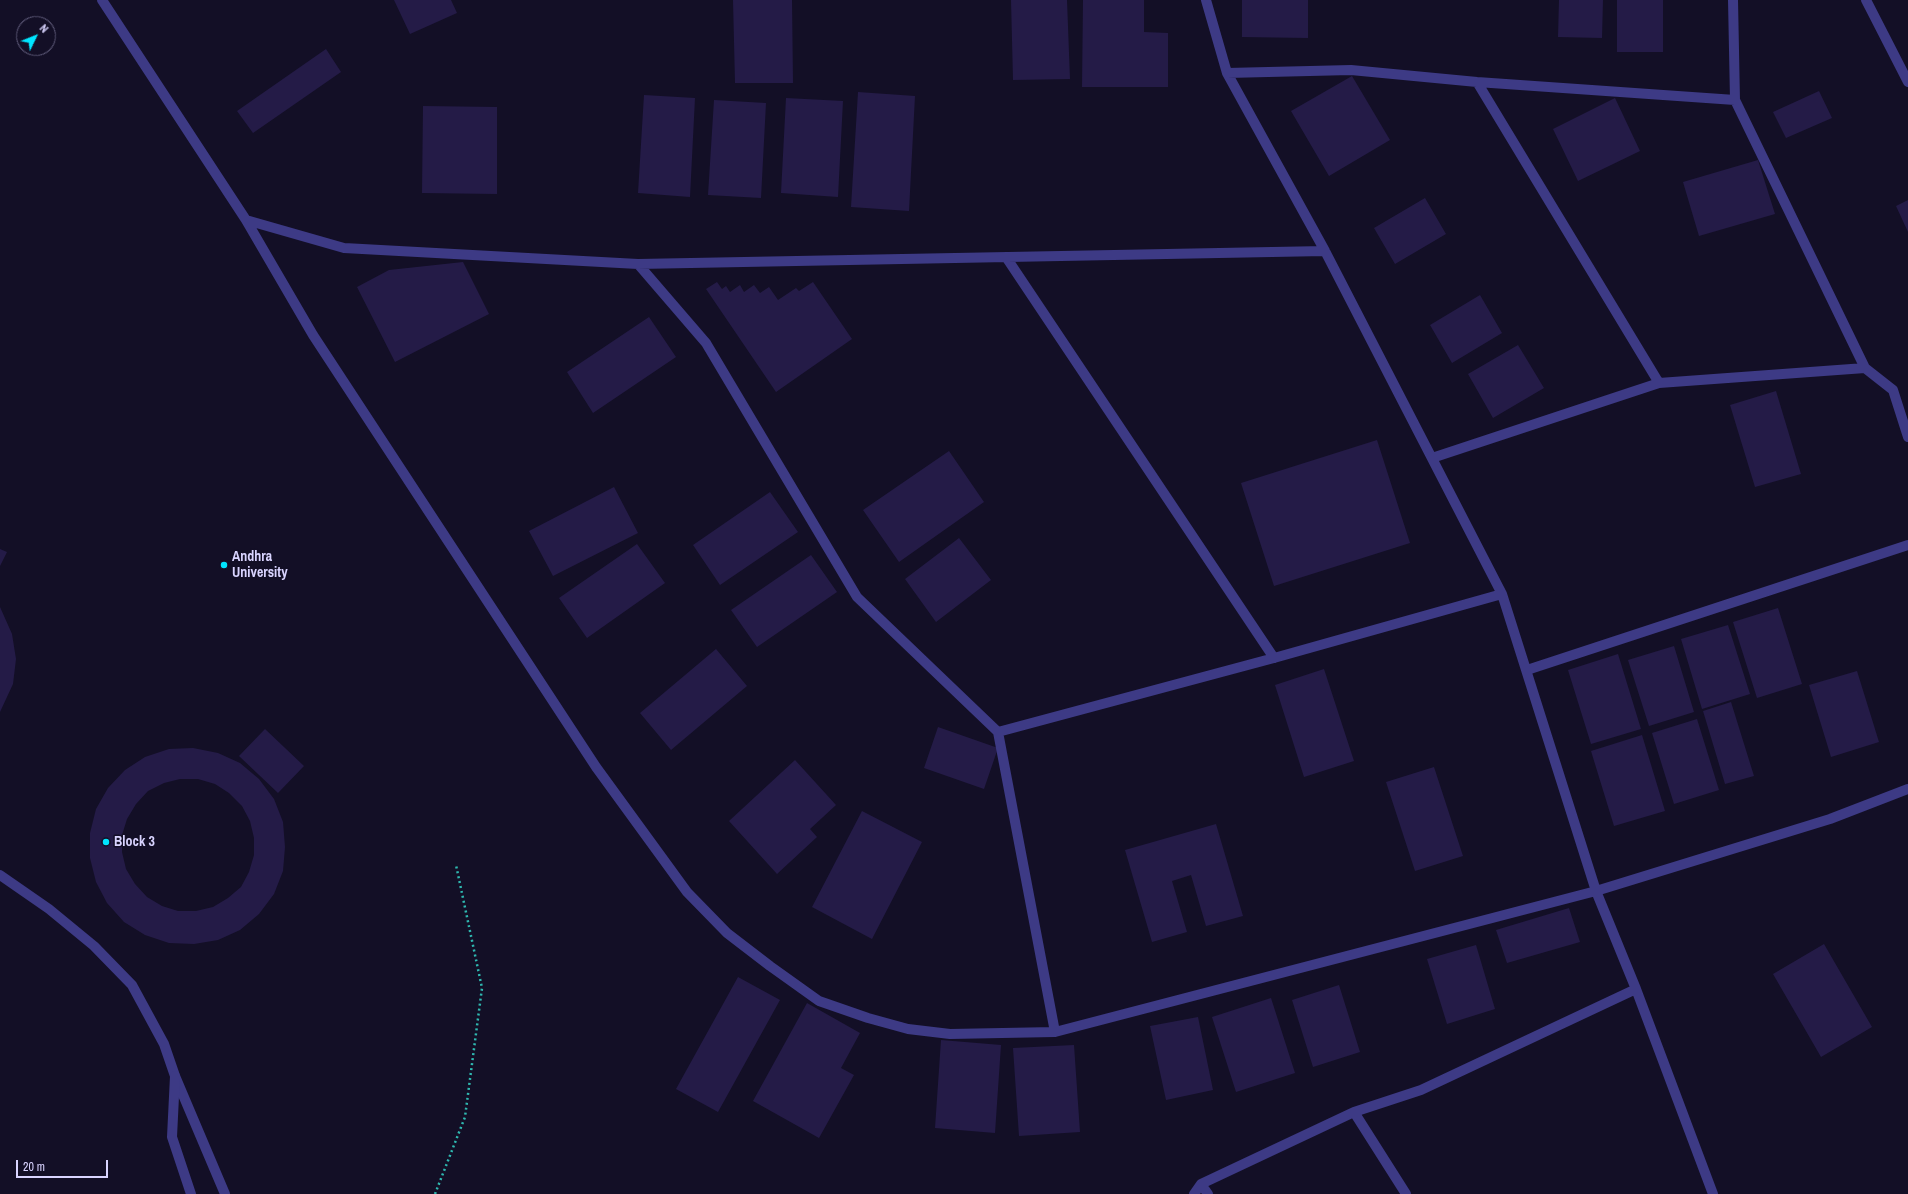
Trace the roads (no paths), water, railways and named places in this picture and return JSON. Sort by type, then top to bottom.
[{"type":"street","points":[[102,0],[246,220],[313,335],[596,767],[687,892],[727,933],[819,1001],[868,1018],[908,1029],[950,1034],[1054,1032],[1596,891],[1830,818],[1908,789]]},
{"type":"street","points":[[1206,0],[1227,74],[1325,252],[1502,594],[1596,891],[1636,989],[1713,1194]]},
{"type":"street","points":[[1733,0],[1735,100],[1865,368],[1893,390],[1908,437]]},
{"type":"street","points":[[1866,0],[1908,82]]},
{"type":"street","points":[[1227,74],[1351,70],[1477,82],[1735,100]]},
{"type":"street","points":[[1477,82],[1659,383]]},
{"type":"street","points":[[246,220],[344,248],[638,264],[1325,252]]},
{"type":"street","points":[[1006,257],[1274,658]]},
{"type":"street","points":[[638,264],[706,343],[857,597],[998,732],[1054,1032]]},
{"type":"street","points":[[1432,458],[1659,383],[1865,368]]},
{"type":"street","points":[[1527,670],[1908,545]]},
{"type":"street","points":[[998,732],[1274,658],[1502,594]]},
{"type":"street","points":[[0,875],[49,909],[94,946],[132,985],[164,1044],[175,1076],[225,1194]]},
{"type":"street","points":[[1194,1194],[1201,1184],[1354,1112],[1421,1090],[1636,989]]},
{"type":"street","points":[[175,1076],[172,1136],[191,1194]]},
{"type":"street","points":[[1354,1112],[1406,1194]]},
{"type":"street","points":[[1201,1184],[1208,1194]]},
{"type":"place","name":"Andhra University","points":[[224,565]]},
{"type":"place","name":"Block 3","points":[[106,842]]}]
